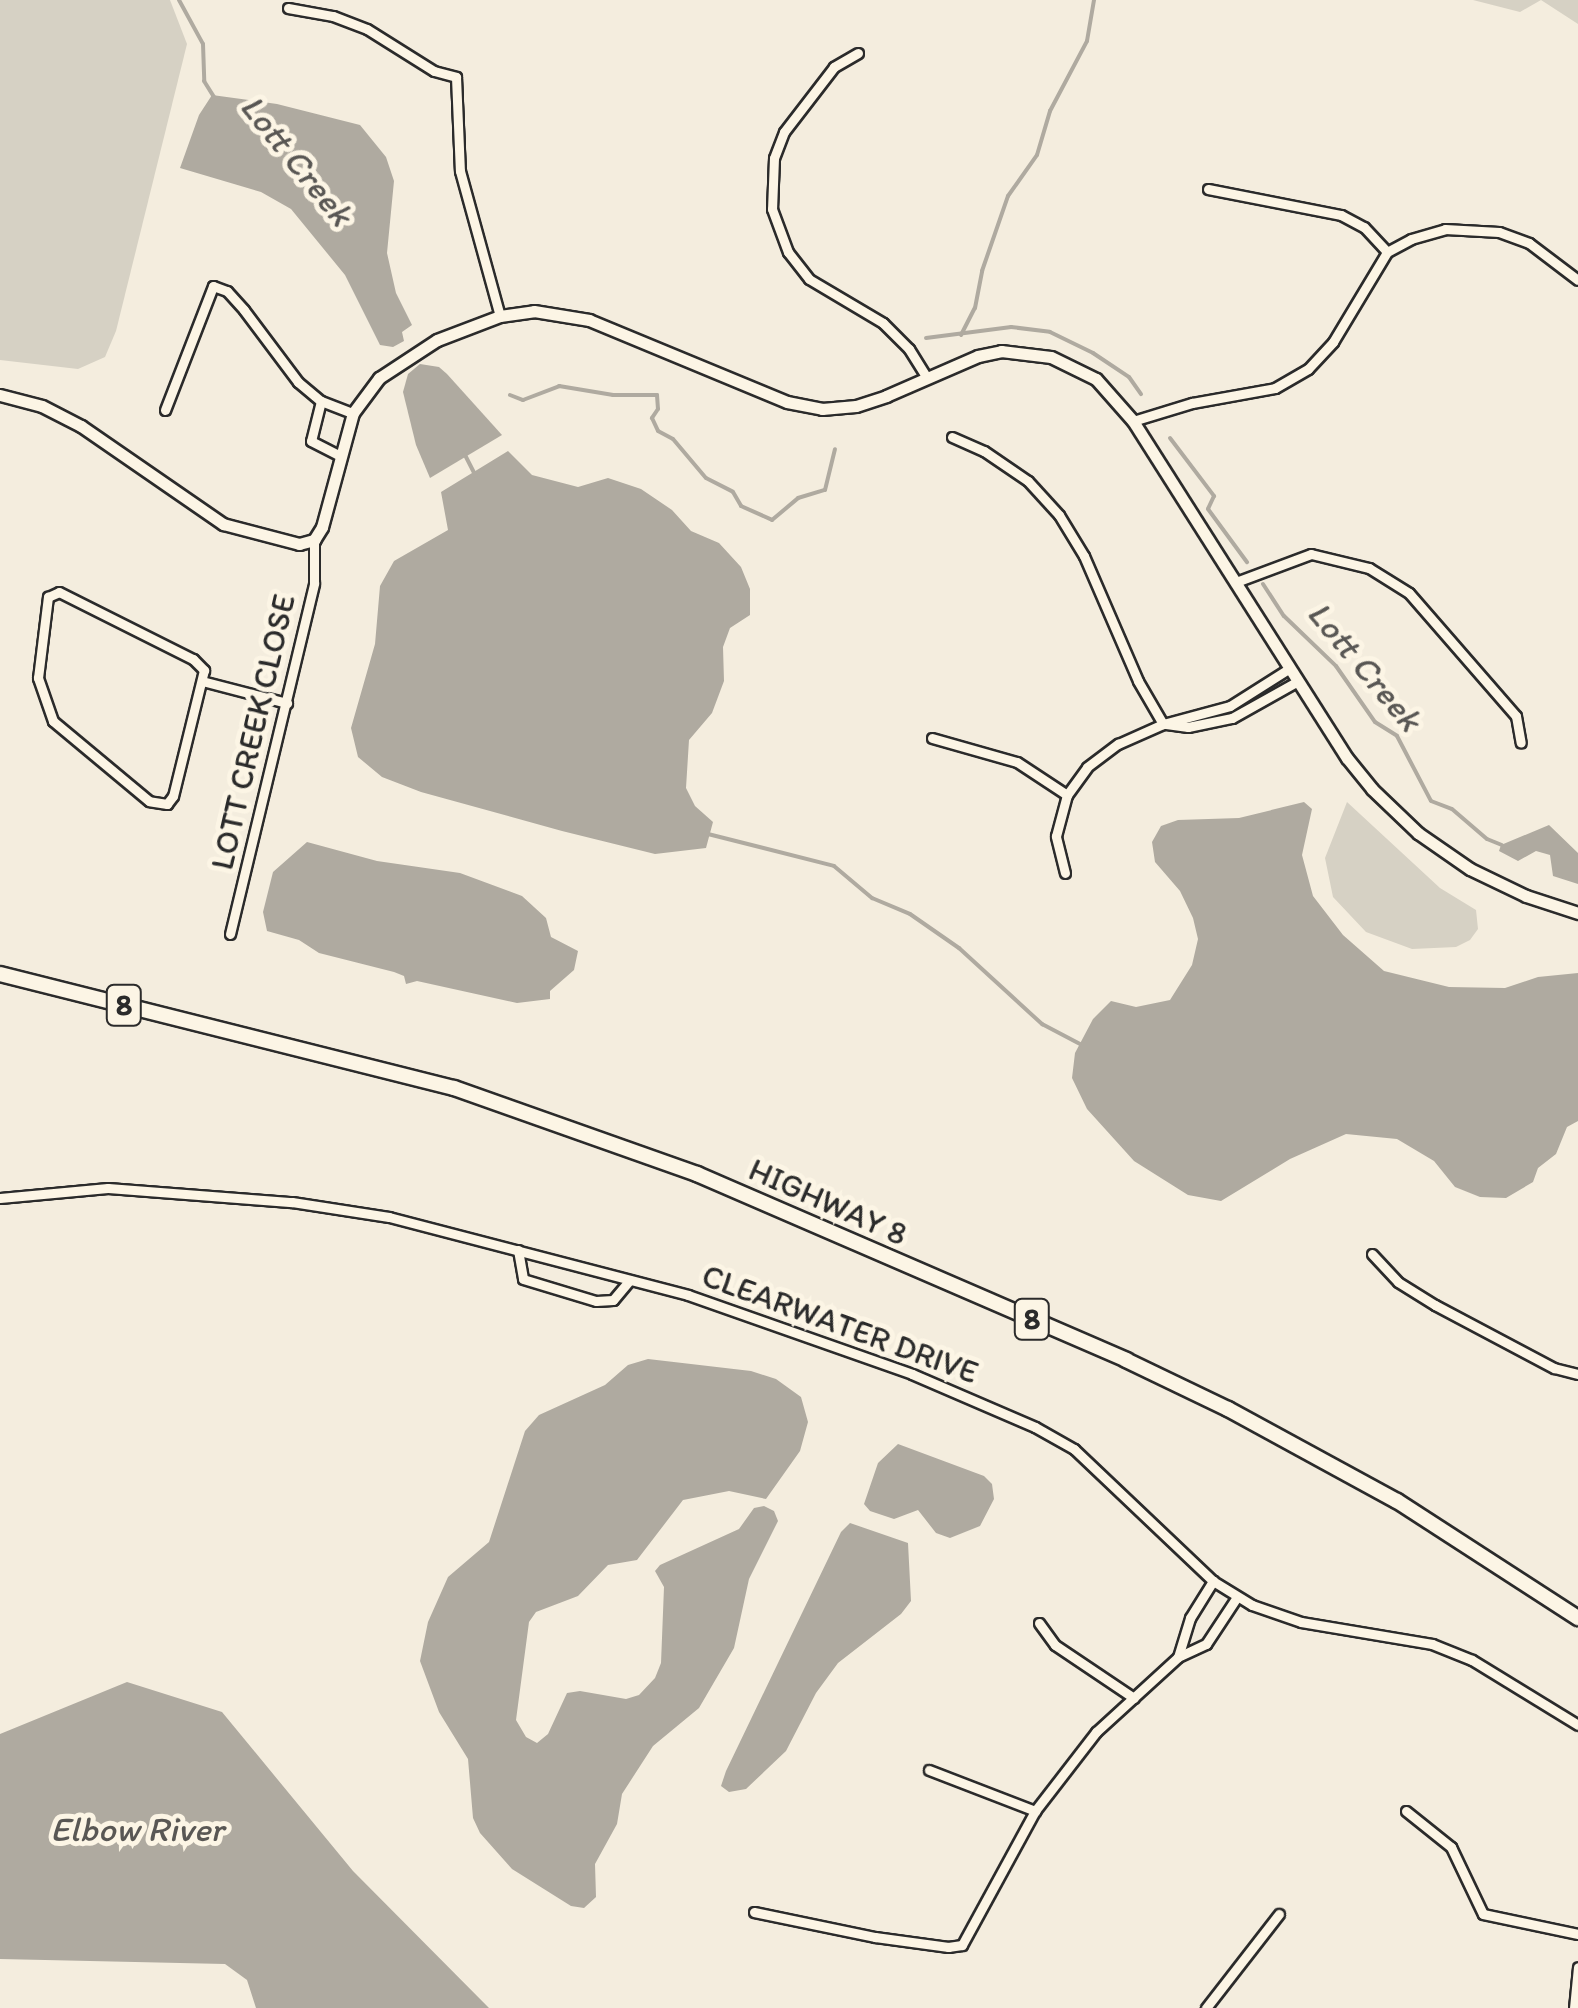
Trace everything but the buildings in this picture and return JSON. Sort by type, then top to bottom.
[{"type":"main road","name":"HIGHWAY 8","points":[[0,974],[454,1088],[697,1174],[1111,1353],[1228,1409],[1397,1501],[1578,1618]]},
{"type":"street","points":[[288,8],[332,16],[366,28],[434,71],[456,77],[460,171],[500,316]]},
{"type":"street","points":[[858,52],[834,67],[784,132],[774,158],[772,208],[788,252],[809,279],[883,323],[909,349],[925,376]]},
{"type":"street","points":[[1208,189],[1341,215],[1364,227],[1388,252]]},
{"type":"street","points":[[1133,421],[1192,403],[1275,388],[1308,369],[1332,342],[1388,252],[1428,234],[1470,228],[1529,243],[1578,280]]},
{"type":"street","points":[[165,410],[213,286],[227,291],[282,364],[321,401],[353,413]]},
{"type":"street","points":[[0,395],[42,406],[81,426],[223,524],[298,544],[314,540],[322,527],[353,413],[379,378],[437,340],[500,316],[548,312],[589,320],[787,402],[822,408],[856,406],[978,356],[1028,352],[1075,366],[1096,379],[1133,421],[1347,758],[1418,833],[1497,884],[1578,913]]},
{"type":"street","points":[[321,401],[311,441],[340,456]]},
{"type":"street","points":[[952,437],[984,451],[1028,481],[1059,514],[1084,556],[1138,681],[1163,724]]},
{"type":"street","name":"LOTT CREEK CLOSE","points":[[230,934],[317,570],[314,540]]},
{"type":"street","points":[[1236,582],[1311,554],[1369,568],[1409,593],[1516,716],[1522,743]]},
{"type":"street","points":[[59,592],[193,659],[204,670],[202,682],[173,796],[167,804],[148,801],[52,722],[38,678],[48,596],[59,592]]},
{"type":"street","points":[[1064,873],[1056,836],[1067,795],[1087,767],[1102,755],[1163,724],[1230,706],[1290,668]]},
{"type":"street","points":[[1163,724],[1188,727],[1232,718],[1298,681]]},
{"type":"street","points":[[202,682],[287,703]]},
{"type":"street","points":[[932,738],[1017,762],[1067,795]]},
{"type":"street","name":"CLEARWATER DRIVE","points":[[0,1198],[108,1188],[212,1192],[389,1217],[630,1280],[875,1360],[1035,1427],[1074,1449],[1212,1581],[1237,1597],[1301,1622],[1432,1644],[1472,1660],[1578,1724]]},
{"type":"street","points":[[518,1250],[519,1273],[527,1281],[596,1301],[613,1300],[630,1280]]},
{"type":"street","points":[[1372,1254],[1398,1282],[1435,1306],[1554,1368],[1578,1374]]},
{"type":"street","points":[[1178,1657],[1190,1618],[1212,1581]]},
{"type":"street","points":[[754,1912],[875,1936],[948,1947],[962,1944],[1035,1811],[1096,1732],[1178,1657],[1212,1638],[1237,1597]]},
{"type":"street","points":[[1040,1623],[1055,1644],[1134,1698]]},
{"type":"street","points":[[929,1770],[1035,1811]]},
{"type":"street","points":[[1406,1811],[1451,1847],[1483,1914],[1578,1934]]},
{"type":"street","points":[[1206,2008],[1279,1914]]},
{"type":"street","points":[[1574,2008],[1578,1968]]},
{"type":"shaded area","points":[[0,0],[170,0],[187,44],[116,331],[105,357],[78,369],[0,360]]},
{"type":"shaded area","points":[[1473,0],[1541,0],[1520,12]]},
{"type":"shaded area","points":[[1541,0],[1578,0],[1578,24]]},
{"type":"shaded area","points":[[1347,802],[1440,888],[1476,910],[1478,929],[1470,940],[1456,947],[1412,949],[1366,932],[1333,897],[1325,858]]},
{"type":"water","points":[[212,95],[277,104],[360,125],[386,157],[394,181],[387,253],[396,293],[412,325],[402,332],[404,341],[393,347],[380,345],[345,275],[291,209],[261,192],[180,168],[199,115]]},
{"type":"water","points":[[420,364],[439,367],[502,435],[430,478],[416,445],[403,392],[408,374]]},
{"type":"water","points":[[508,451],[532,475],[578,487],[608,478],[641,489],[672,510],[691,531],[719,543],[741,567],[750,589],[750,615],[730,628],[723,647],[724,681],[712,713],[689,740],[686,788],[695,806],[713,822],[706,848],[655,854],[562,831],[421,792],[382,777],[358,757],[351,728],[375,644],[380,586],[394,561],[448,530],[441,492]]},
{"type":"water","points":[[1304,802],[1312,809],[1302,855],[1313,896],[1343,935],[1384,971],[1449,987],[1505,988],[1538,977],[1578,973],[1578,1121],[1567,1127],[1556,1154],[1538,1168],[1533,1182],[1506,1198],[1480,1197],[1455,1187],[1434,1161],[1397,1139],[1346,1134],[1290,1159],[1221,1201],[1188,1195],[1134,1161],[1087,1109],[1072,1078],[1075,1053],[1093,1019],[1111,1001],[1136,1007],[1170,1000],[1192,965],[1198,939],[1193,918],[1180,891],[1155,862],[1152,842],[1161,826],[1178,820],[1239,818]]},
{"type":"water","points":[[1549,825],[1578,853],[1578,884],[1553,876],[1550,855],[1536,851],[1518,861],[1499,851],[1501,845]]},
{"type":"water","points":[[307,842],[377,861],[460,873],[522,896],[546,918],[551,937],[578,951],[574,970],[550,991],[550,999],[517,1003],[417,981],[406,984],[404,976],[394,972],[319,953],[299,940],[267,931],[263,912],[273,872]]},
{"type":"water","points":[[648,1359],[751,1371],[776,1379],[801,1397],[808,1422],[800,1451],[766,1499],[729,1491],[683,1500],[637,1560],[608,1565],[578,1596],[536,1612],[529,1622],[516,1720],[526,1737],[537,1743],[548,1734],[567,1693],[580,1691],[626,1699],[639,1695],[655,1678],[661,1663],[664,1587],[655,1571],[660,1565],[739,1529],[754,1508],[764,1506],[774,1511],[778,1521],[749,1579],[734,1648],[699,1708],[653,1746],[622,1794],[617,1824],[595,1864],[596,1897],[584,1908],[571,1906],[512,1869],[480,1833],[473,1818],[468,1759],[439,1712],[420,1661],[428,1622],[448,1577],[489,1542],[525,1431],[539,1415],[605,1385],[628,1365]]},
{"type":"water","points":[[898,1444],[984,1476],[992,1484],[994,1499],[980,1526],[950,1538],[936,1533],[918,1510],[894,1519],[870,1511],[864,1504],[878,1463]]},
{"type":"water","points":[[850,1523],[908,1543],[911,1601],[901,1614],[838,1663],[816,1693],[786,1751],[746,1789],[729,1792],[721,1786],[726,1771],[841,1532]]},
{"type":"water","name":"Elbow River","points":[[127,1682],[222,1712],[353,1871],[489,2008],[256,2008],[247,1980],[225,1964],[0,1959],[0,1734]]},
{"type":"waterway","name":"Lott Creek","points":[[179,0],[203,44],[204,81],[214,97]]},
{"type":"waterway","points":[[961,335],[975,308],[982,271],[1008,196],[1037,155],[1050,111],[1087,41],[1094,0]]},
{"type":"waterway","points":[[926,338],[1011,327],[1050,332],[1093,353],[1129,377],[1141,394]]},
{"type":"waterway","name":"Lott Creek","points":[[510,395],[523,400],[559,386],[613,395],[657,395],[658,409],[652,418],[658,431],[673,439],[706,478],[733,492],[741,506],[772,520],[798,498],[825,490],[835,449]]},
{"type":"waterway","name":"Lott Creek","points":[[1170,438],[1214,496],[1208,509],[1247,562]]},
{"type":"waterway","points":[[464,453],[475,475]]},
{"type":"waterway","name":"Lott Creek","points":[[1263,584],[1284,616],[1336,666],[1375,722],[1397,736],[1431,801],[1452,809],[1487,839],[1502,845]]},
{"type":"waterway","points":[[704,833],[834,866],[872,898],[910,914],[959,948],[1042,1024],[1080,1044]]}]
